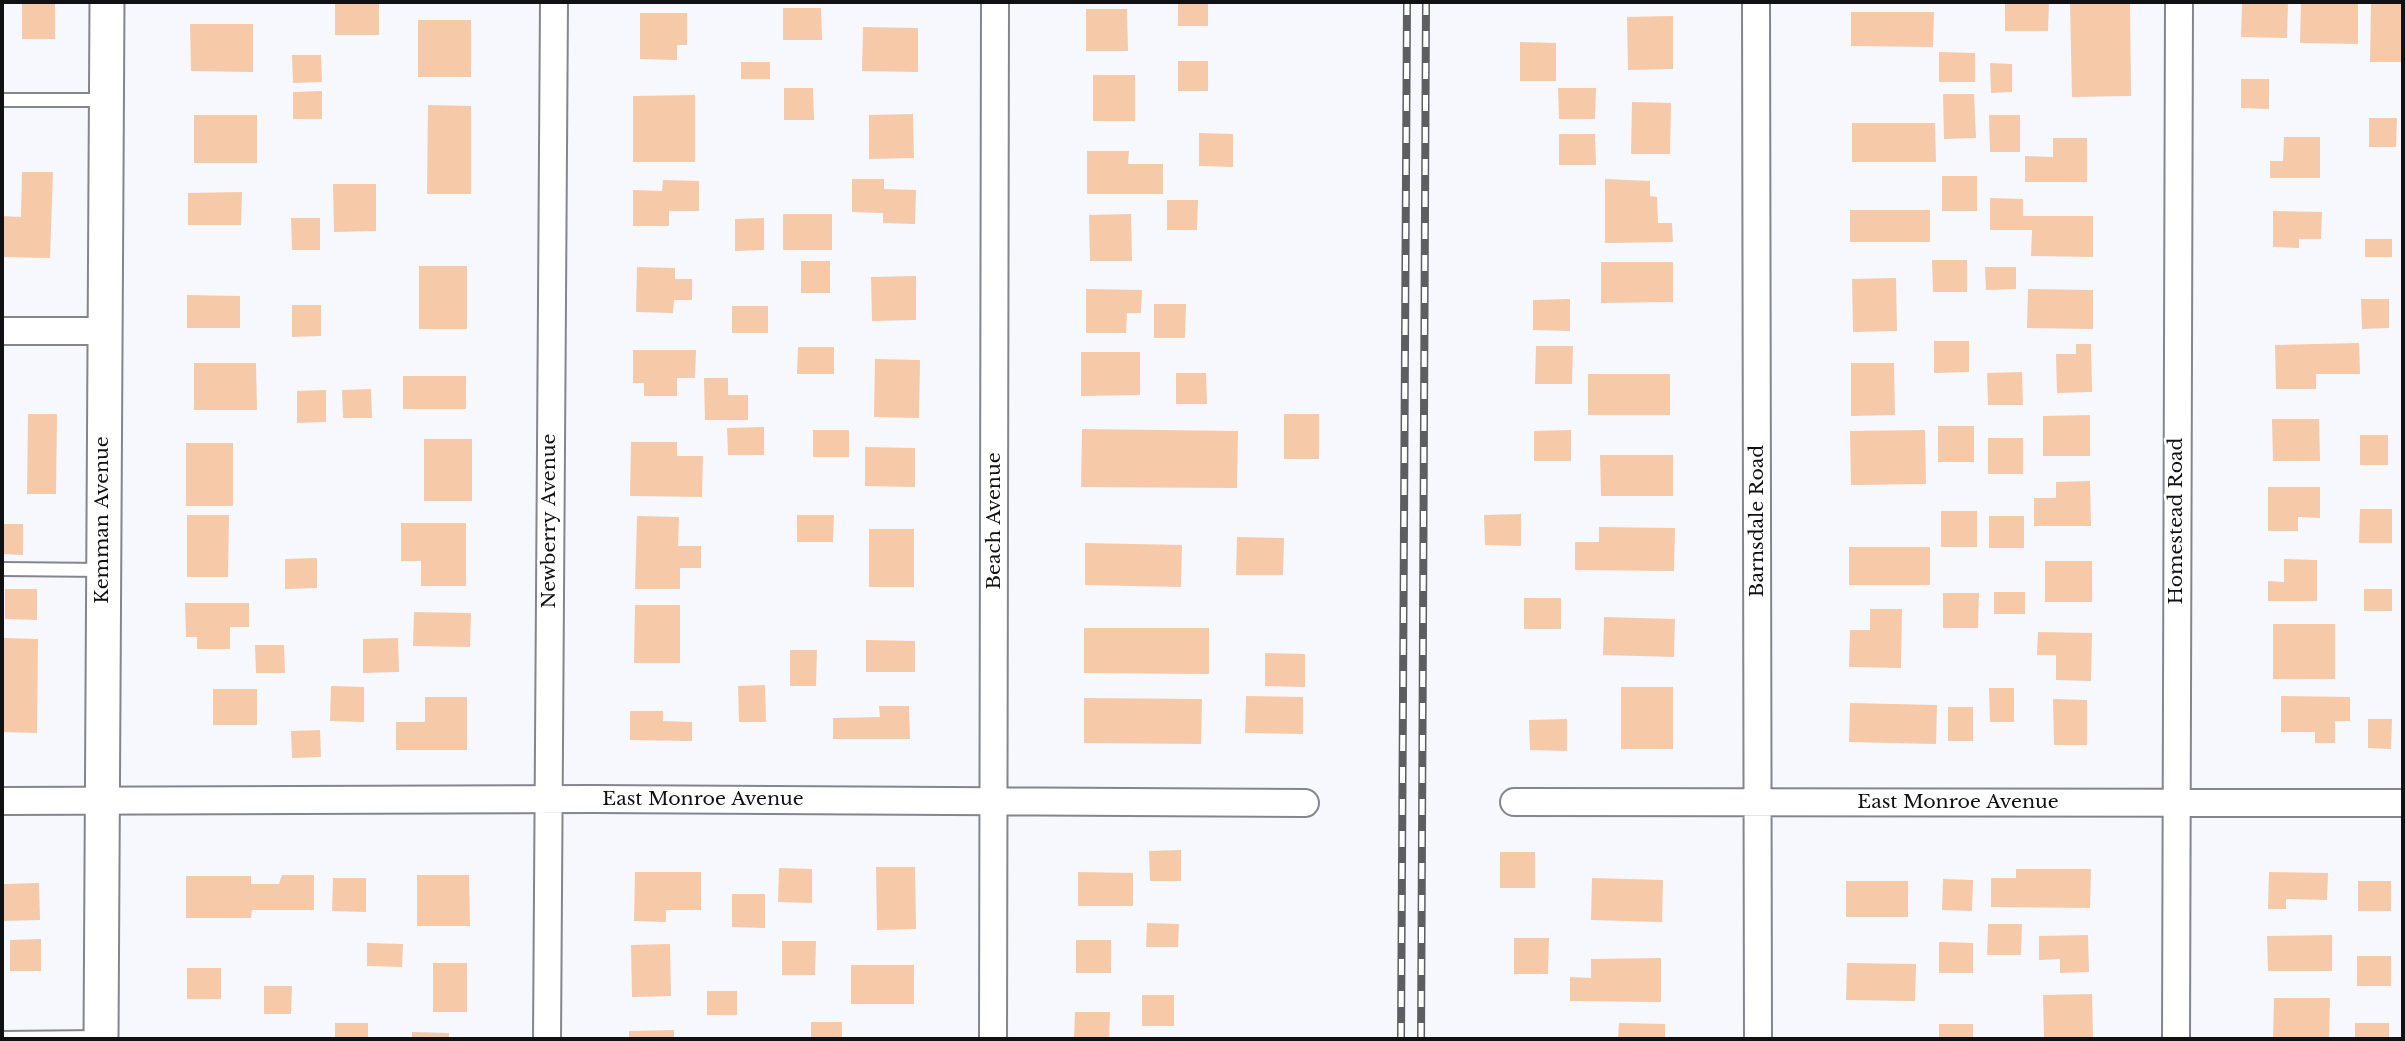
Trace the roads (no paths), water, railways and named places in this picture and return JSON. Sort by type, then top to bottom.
[{"type":"street","name":"Kemman Avenue","points":[[101,1038],[107,2]]},
{"type":"street","name":"Newberry Avenue","points":[[547,1039],[554,2]]},
{"type":"street","name":"Beach Avenue","points":[[993,1039],[995,2]]},
{"type":"street","name":"Barnsdale Road","points":[[1756,2],[1758,1039]]},
{"type":"street","name":"Homestead Road","points":[[2176,1039],[2179,2]]},
{"type":"street","points":[[2,331],[104,331]]},
{"type":"street","name":"East Monroe Avenue","points":[[2,801],[549,799],[1305,803]]},
{"type":"street","name":"East Monroe Avenue","points":[[1514,802],[2403,803]]},
{"type":"lane","points":[[2,100],[106,100]]},
{"type":"lane","points":[[2,569],[103,570]]},
{"type":"lane","points":[[2,1038],[101,1038]]},
{"type":"railway","points":[[1401,1039],[1407,2]]},
{"type":"railway","points":[[1421,1039],[1426,2]]}]
